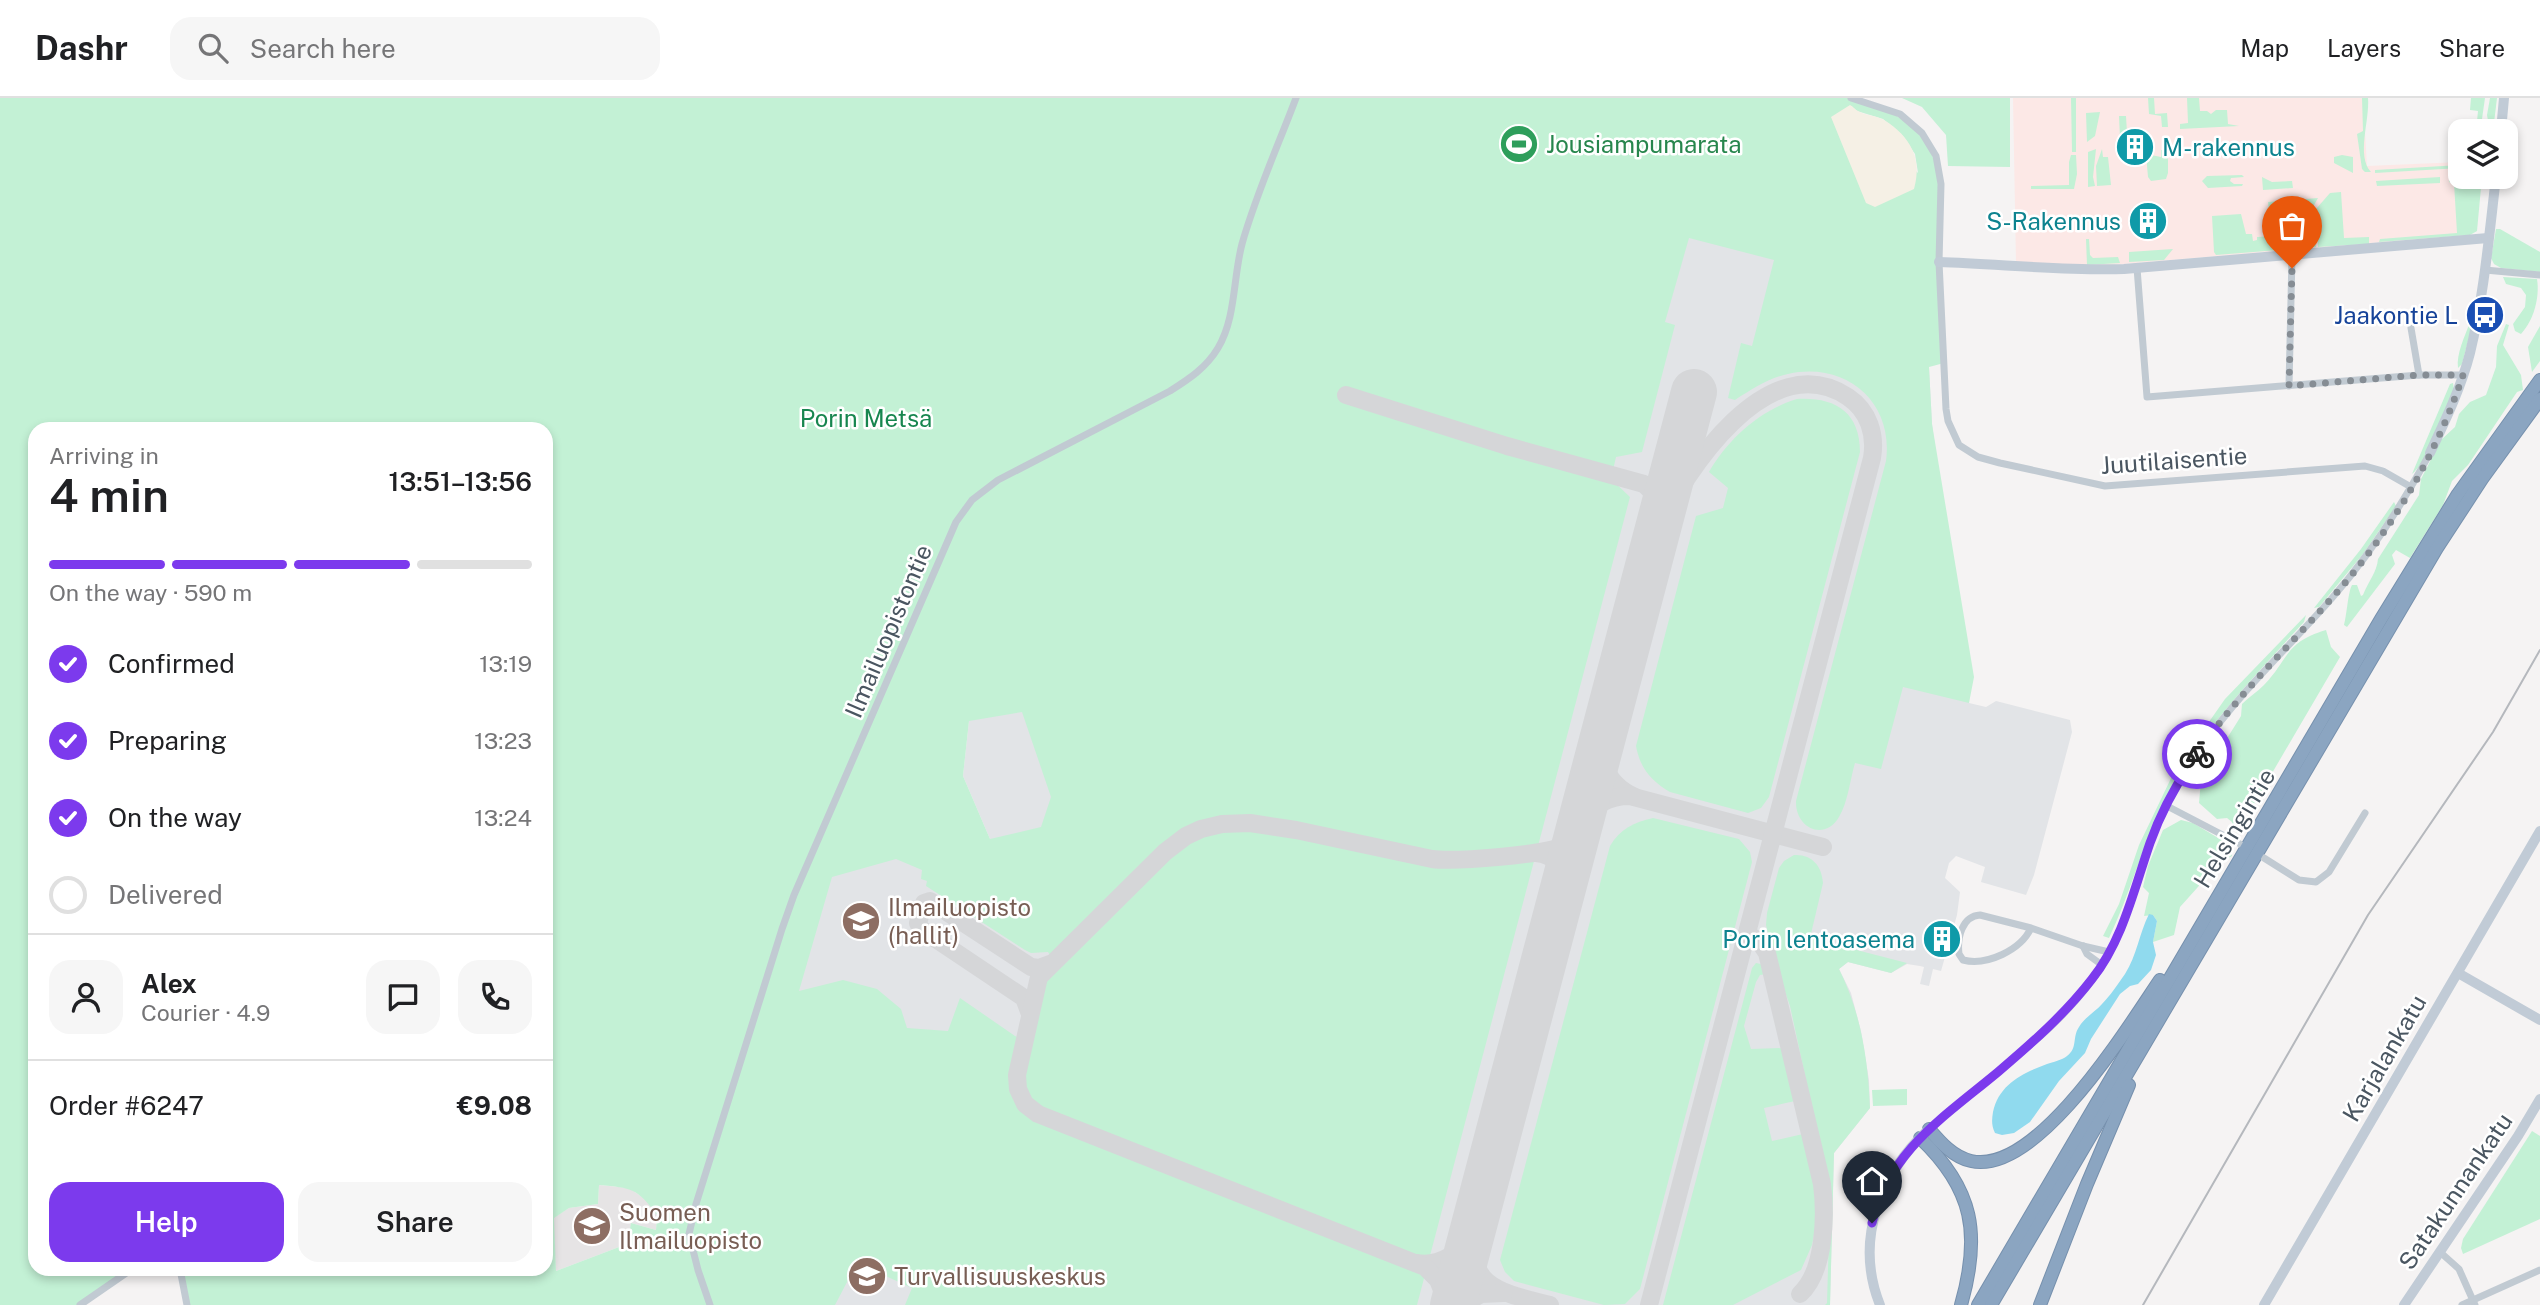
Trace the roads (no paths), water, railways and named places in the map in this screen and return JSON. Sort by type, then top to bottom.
[{"type":"highway","name":"Helsingintie","points":[[1978,1305],[2374,630],[2458,494],[2540,380]]},
{"type":"highway","name":"Helsingintie","points":[[1991,1305],[2437,548],[2482,479],[2540,399]]},
{"type":"highway","points":[[1924,1133],[1950,1151],[1970,1161],[1979,1162],[2000,1159],[2036,1137],[2072,1100],[2111,1052],[2218,896]]},
{"type":"highway","points":[[2040,1305],[2107,1135],[2160,1020]]},
{"type":"highway","points":[[1924,1133],[1953,1173],[1968,1212],[1971,1266],[1961,1305]]},
{"type":"street","name":"Ilmailuopistontie","points":[[710,1305],[689,1234],[696,1204],[794,895],[956,522],[972,500],[998,480],[1170,391],[1191,378],[1210,359],[1228,321],[1242,243],[1296,98]]},
{"type":"street","points":[[1851,98],[1900,114],[1913,123],[1930,145],[1940,171],[1939,262],[2026,265],[2080,271],[2292,256],[2488,238]]},
{"type":"street","points":[[2502,119],[2504,98]]},
{"type":"street","points":[[1880,1305],[1871,1275],[1872,1223],[1887,1181],[1900,1160],[1924,1133],[2064,1013],[2102,965],[2125,921],[2151,841],[2187,767],[2223,718],[2349,578],[2391,520],[2430,453],[2463,375],[2477,320],[2494,189]]},
{"type":"street","points":[[2289,386],[2292,256]]},
{"type":"street","name":"Juutilaisentie","points":[[1939,262],[1948,421],[1959,446],[1978,457],[2088,485],[2105,486],[2365,467],[2383,471],[2411,487]]},
{"type":"street","points":[[2137,268],[2147,397],[2419,375],[2463,375]]},
{"type":"street","points":[[2485,270],[2540,275]]},
{"type":"street","points":[[2411,328],[2419,375]]},
{"type":"street","points":[[2167,806],[2239,844]]},
{"type":"street","points":[[2264,858],[2299,880],[2309,883],[2316,881],[2329,872],[2365,813]]},
{"type":"street","name":"Karjalankatu","points":[[2264,1305],[2540,831]]},
{"type":"street","points":[[2031,928],[2019,944],[1985,961],[1975,963],[1963,960],[1958,954],[1965,921],[1971,916],[1990,917],[2031,928],[2083,946],[2109,952]]},
{"type":"street","points":[[2083,946],[2089,956],[2102,965]]},
{"type":"street","points":[[2458,973],[2540,1020]]},
{"type":"street","name":"Satakunnankatu","points":[[2404,1305],[2540,1099]]},
{"type":"street","points":[[2440,1252],[2459,1269],[2474,1303]]},
{"type":"street","points":[[2462,1305],[2474,1303],[2540,1270]]},
{"type":"street","points":[[80,1305],[122,1276]]},
{"type":"street","points":[[181,1276],[187,1305]]},
{"type":"water","points":[[2149,914],[2157,921],[2153,942],[2156,955],[2151,970],[2138,984],[2130,986],[2120,994],[2085,1053],[2059,1081],[2030,1122],[2014,1133],[1995,1133],[1992,1125],[1993,1112],[2001,1094],[2021,1076],[2063,1059],[2070,1053],[2081,1024],[2105,1001],[2125,974]]},
{"type":"railway","points":[[2143,1305],[2368,915],[2493,732],[2540,650]]},
{"type":"place","name":"Jousiampumarata","points":[[1519,144]]},
{"type":"place","name":"M-rakennus","points":[[2135,147]]},
{"type":"place","name":"S-Rakennus","points":[[2148,221]]},
{"type":"place","name":"Jaakontie L","points":[[2485,315]]},
{"type":"place","name":"Ilmailuopisto (hallit)","points":[[861,921]]},
{"type":"place","name":"Porin lentoasema","points":[[1942,939]]},
{"type":"place","name":"Suomen Ilmailuopisto","points":[[592,1226]]},
{"type":"place","name":"Turvallisuuskeskus","points":[[867,1276]]},
{"type":"park label","name":"Porin Metsä","points":[[866,418]]}]
